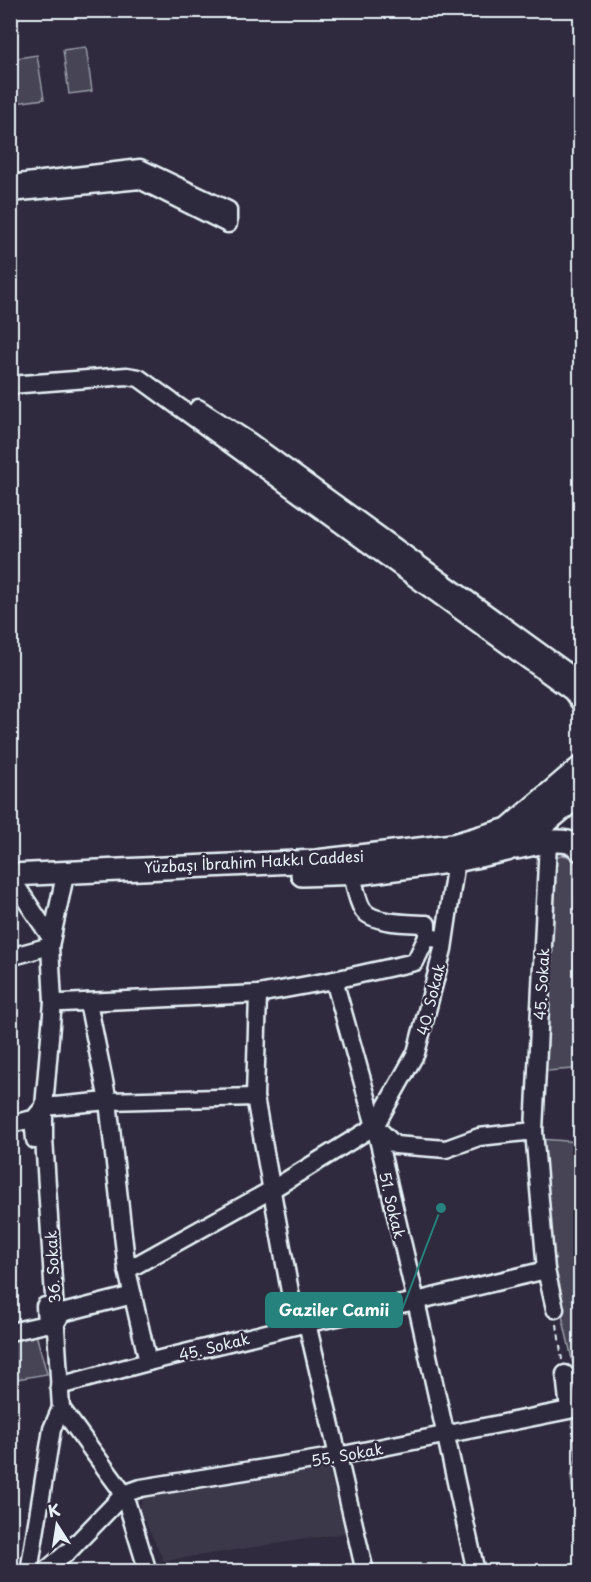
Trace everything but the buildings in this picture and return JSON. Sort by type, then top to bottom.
[{"type":"main road","name":"Yüzbaşı İbrahim Hakkı Caddesi","points":[[12,881],[316,861],[453,845],[508,830],[580,768]]},
{"type":"main road","name":"Yüzbaşı İbrahim Hakkı Caddesi","points":[[12,881],[352,873],[456,861],[507,850],[542,826],[580,794]]},
{"type":"main road","points":[[507,850],[548,842],[571,842],[580,849]]},
{"type":"street","points":[[10,184],[140,168],[228,210],[228,224],[140,180],[10,192]]},
{"type":"street","points":[[10,379],[128,371],[148,374],[249,441],[580,681]]},
{"type":"street","points":[[10,385],[127,376],[139,378],[572,692],[580,704]]},
{"type":"street","name":"45. Sokak","points":[[548,842],[534,1131],[546,1270],[555,1309]]},
{"type":"street","name":"40. Sokak","points":[[375,1126],[416,1053],[436,939],[456,861]]},
{"type":"street","points":[[53,1002],[258,994],[415,963],[436,939],[427,924],[379,919],[364,911],[357,896],[352,873]]},
{"type":"street","name":"36. Sokak","points":[[61,1408],[44,1107],[53,1002],[51,942],[64,880]]},
{"type":"street","points":[[10,957],[51,942],[12,881]]},
{"type":"street","name":"51. Sokak","points":[[334,980],[375,1126],[476,1572]]},
{"type":"street","points":[[258,994],[255,1097],[294,1314],[303,1324],[338,1456],[365,1572]]},
{"type":"street","points":[[88,1002],[108,1101],[127,1270],[148,1362]]},
{"type":"street","points":[[10,1123],[37,1115],[44,1107],[108,1101],[255,1097]]},
{"type":"street","points":[[10,1123],[33,1119],[46,1324],[10,1332]]},
{"type":"street","points":[[127,1270],[272,1190],[375,1126],[395,1145],[446,1149],[479,1137],[534,1131]]},
{"type":"street","name":"45. Sokak","points":[[59,1386],[303,1324],[416,1301],[546,1270]]},
{"type":"street","points":[[10,1337],[55,1325],[62,1313],[133,1295]]},
{"type":"street","name":"55. Sokak","points":[[124,1494],[141,1488],[338,1456],[569,1410],[565,1374]]},
{"type":"street","points":[[61,1408],[124,1494],[148,1572]]},
{"type":"street","points":[[29,1572],[52,1429],[61,1408]]},
{"type":"street","points":[[44,1572],[69,1551],[124,1494]]},
{"type":"street","points":[[65,1572],[69,1551]]},
{"type":"path","points":[[555,1309],[561,1354]]},
{"type":"shaded area","points":[[86,47],[92,91],[69,94],[63,50]]},
{"type":"shaded area","points":[[37,55],[44,99],[16,103],[11,59]]},
{"type":"shaded area","points":[[564,855],[575,859],[573,1069],[547,1071],[544,1070],[554,858]]},
{"type":"shaded area","points":[[540,1139],[580,1142],[580,1402],[549,1259]]},
{"type":"shaded area","points":[[36,1334],[47,1374],[11,1380],[10,1341]]},
{"type":"shaded area","points":[[580,1402],[580,1539],[571,1477],[576,1458],[571,1415]]},
{"type":"shaded area","points":[[328,1466],[346,1533],[164,1561],[139,1509],[143,1498]]},
{"type":"place","name":"Gaziler Camii","points":[[441,1208]]}]
